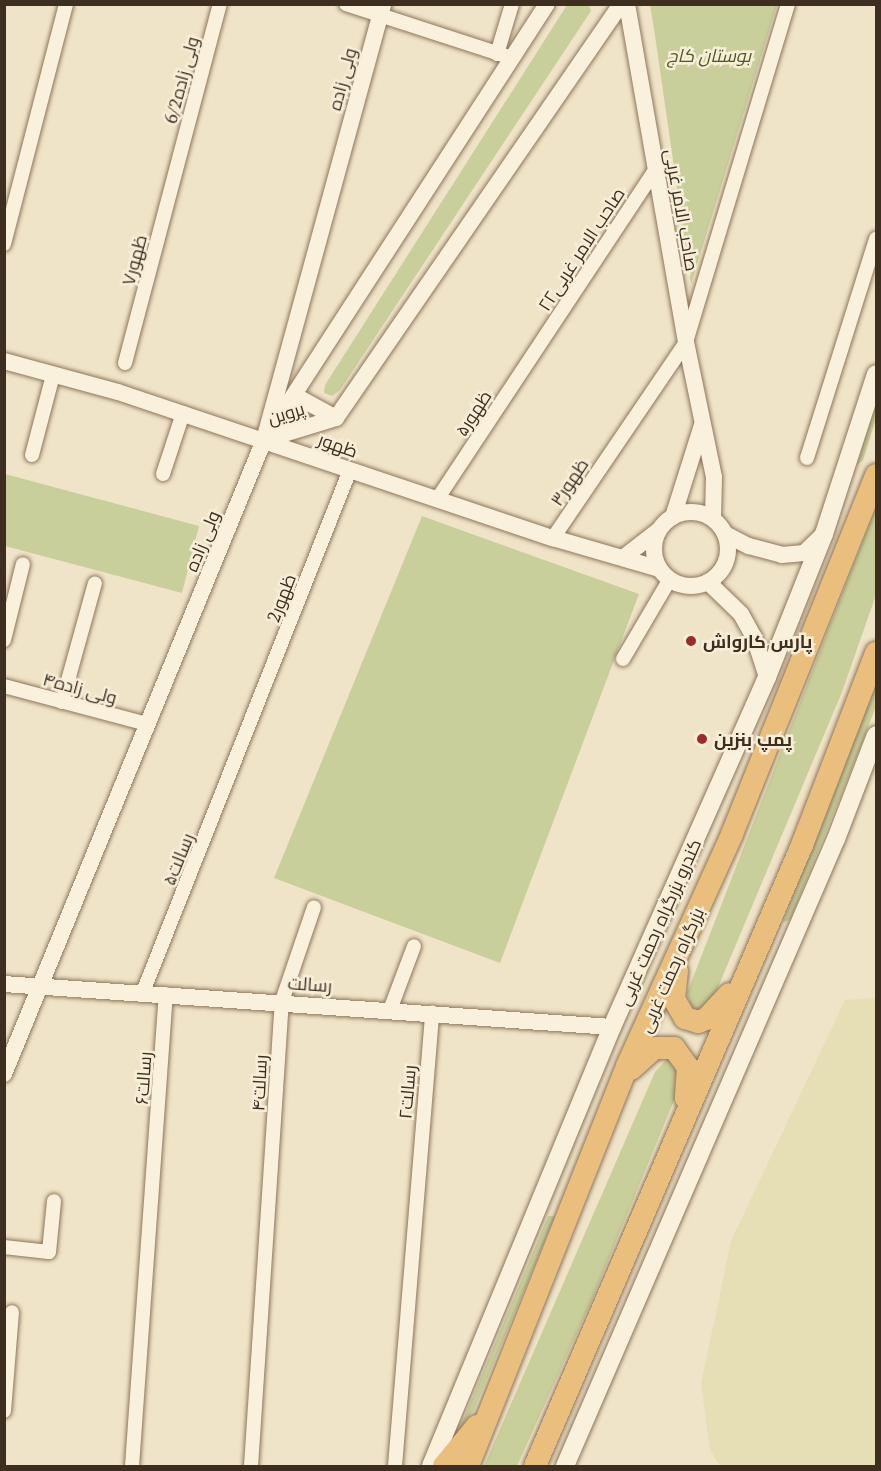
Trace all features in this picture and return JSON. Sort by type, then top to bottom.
[{"type":"highway","name":"بزرگراه رحمت غربی","points":[[468,1467],[495,1404],[613,1101],[732,834],[876,475]]},
{"type":"highway","points":[[535,1467],[802,845],[876,653]]},
{"type":"highway","points":[[687,934],[674,999],[679,1013],[692,1021],[713,1015],[752,958]]},
{"type":"highway","points":[[613,1101],[641,1057],[660,1046],[674,1048],[685,1060],[689,1073],[680,1129]]},
{"type":"highway","points":[[444,1467],[495,1404]]},
{"type":"main road","name":"کندرو بزرگراه رحمت غربی","points":[[431,1467],[612,1027],[767,677],[824,534],[876,374]]},
{"type":"main road","points":[[566,1467],[836,839],[876,735]]},
{"type":"street","points":[[4,244],[66,4]]},
{"type":"street","name":"6/2ولی زاده","points":[[177,165],[220,4]]},
{"type":"street","points":[[346,4],[381,10],[504,56],[512,4]]},
{"type":"street","name":"پروین","points":[[264,440],[504,56],[547,4]]},
{"type":"street","points":[[294,394],[336,418],[621,4]]},
{"type":"street","name":"صاحب الامر غربی","points":[[627,4],[686,342],[714,477],[713,519]]},
{"type":"street","name":"ظهور۳","points":[[553,538],[686,342],[789,4]]},
{"type":"street","name":"ولی زاده","points":[[4,1074],[264,440],[381,10]]},
{"type":"street","name":"ظهور۷","points":[[125,363],[177,165]]},
{"type":"street","name":"صاحب الامر غربی٢٢","points":[[537,348],[655,170]]},
{"type":"street","points":[[807,458],[875,246]]},
{"type":"street","name":"ظهور۵","points":[[438,498],[537,348]]},
{"type":"street","name":"ظهور","points":[[4,361],[183,413],[553,538],[624,557],[665,574]]},
{"type":"street","points":[[32,455],[53,375]]},
{"type":"street","points":[[163,474],[183,413]]},
{"type":"street","name":"پروین","points":[[264,440],[336,418]]},
{"type":"street","points":[[673,517],[704,421]]},
{"type":"street","name":"2ظهور","points":[[245,739],[350,470]]},
{"type":"street","points":[[624,557],[673,517],[693,512],[713,519],[725,534],[749,546],[782,555],[804,553],[824,534]]},
{"type":"street","points":[[623,659],[665,574],[655,543],[659,530]]},
{"type":"street","points":[[665,574],[695,585],[708,582],[726,561],[725,534]]},
{"type":"street","points":[[4,640],[23,564]]},
{"type":"street","points":[[708,582],[741,615],[754,637],[767,677]]},
{"type":"street","points":[[62,702],[95,583]]},
{"type":"street","name":"ولی زاده۴","points":[[4,686],[147,724]]},
{"type":"street","name":"رسالت۵","points":[[143,992],[245,739]]},
{"type":"street","name":"رسالت۴","points":[[251,1467],[282,1001],[314,907]]},
{"type":"street","points":[[390,1010],[414,946]]},
{"type":"street","name":"رسالت","points":[[4,984],[282,1001],[612,1027]]},
{"type":"street","name":"رسالت۶","points":[[132,1467],[166,994]]},
{"type":"street","name":"رسالت۲","points":[[395,1467],[432,1013]]},
{"type":"street","points":[[4,1247],[49,1252],[54,1201]]},
{"type":"street","points":[[4,1411],[12,1312]]},
{"type":"shaded area","points":[[876,998],[876,1466],[720,1466],[710,1450],[701,1384],[731,1241],[845,1000]]},
{"type":"green space","points":[[567,5],[589,5],[591,11],[340,390],[332,396],[324,393],[325,385]]},
{"type":"green space","name":"بوستان کاج","points":[[650,5],[777,5],[691,284],[654,29]]},
{"type":"green space","points":[[876,402],[876,419],[863,460],[857,465]]},
{"type":"green space","points":[[5,474],[199,526],[182,593],[5,546]]},
{"type":"green space","points":[[876,507],[876,595],[842,692],[711,1004],[701,1010],[691,1007],[687,993]]},
{"type":"green space","points":[[422,516],[639,594],[500,963],[274,878]]},
{"type":"green space","points":[[876,683],[876,706],[862,743],[790,920],[783,922]]},
{"type":"green space","points":[[668,1058],[676,1060],[680,1086],[591,1302],[517,1466],[484,1466],[655,1072]]},
{"type":"green space","points":[[548,1216],[555,1216],[474,1410],[459,1430]]},
{"type":"place","name":"پارس کارواش","points":[[691,641]]},
{"type":"place","name":"پمپ بنزین","points":[[702,739]]}]
